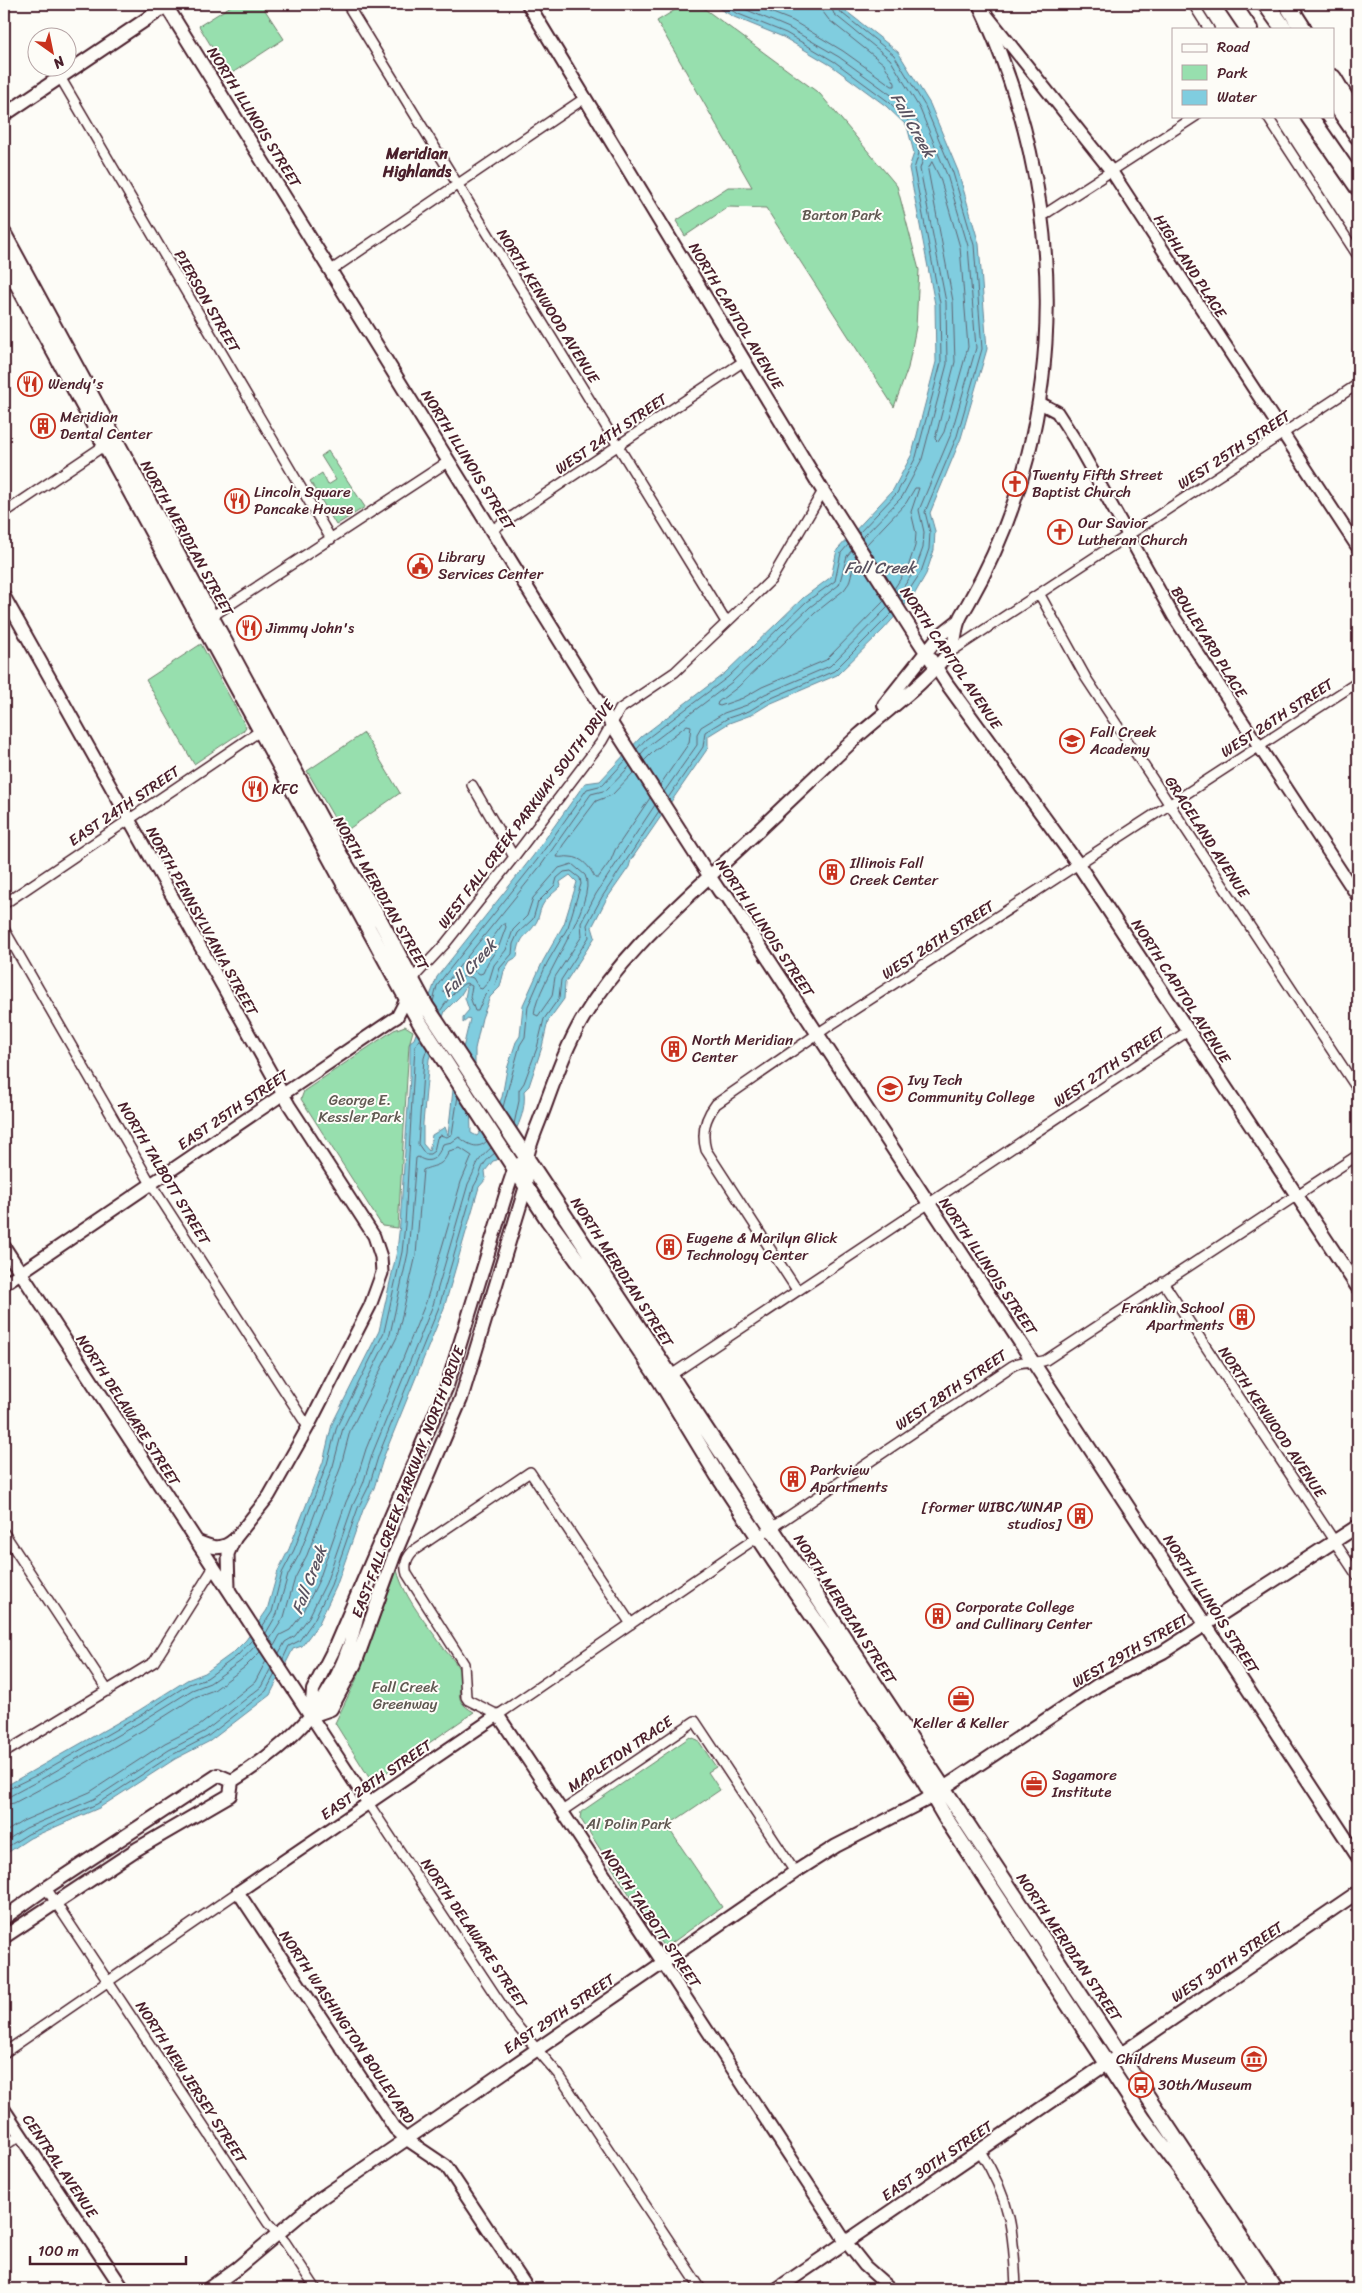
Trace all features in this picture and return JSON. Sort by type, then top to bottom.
[{"type":"highway","points":[[1232,4],[1248,28]]},
{"type":"highway","points":[[1266,4],[1283,28]]},
{"type":"highway","points":[[1287,4],[1302,28]]},
{"type":"highway","points":[[1334,80],[1358,120]]},
{"type":"highway","points":[[1334,101],[1358,136]]},
{"type":"highway","points":[[1310,118],[1358,188]]},
{"type":"main road","points":[[78,65],[167,4]]},
{"type":"main road","name":"NORTH ILLINOIS STREET","points":[[167,4],[330,271],[688,844],[720,892],[727,896],[1358,1857]]},
{"type":"main road","name":"NORTH CAPITOL AVENUE","points":[[528,4],[823,491],[927,654],[1078,864],[1358,1288]]},
{"type":"main road","points":[[515,1167],[527,1157],[562,1062],[584,1015],[627,957],[859,735],[922,682],[948,654],[955,641],[958,621],[985,573],[1012,511],[1026,466],[1040,403],[1045,356],[1047,303],[1042,216],[1033,165],[1016,94],[981,7]]},
{"type":"main road","points":[[4,115],[59,78]]},
{"type":"main road","name":"NORTH MERIDIAN STREET","points":[[4,234],[344,862],[381,922],[426,1006],[671,1375],[765,1532]]},
{"type":"main road","name":"NORTH MERIDIAN STREET","points":[[4,260],[420,1023],[508,1155],[526,1186],[765,1532],[1114,2060],[1275,2289]]},
{"type":"main road","points":[[859,735],[927,654],[939,636],[958,621]]},
{"type":"main road","name":"EAST FALL CREEK PARKWAY, NORTH DRIVE","points":[[515,1167],[447,1386],[327,1665],[314,1690],[311,1716],[331,1709],[355,1664],[394,1556],[461,1399],[526,1186],[527,1157]]},
{"type":"main road","name":"NORTH DELAWARE STREET","points":[[4,1247],[19,1273],[196,1542],[231,1591],[311,1716]]},
{"type":"main road","name":"WEST 29TH STREET","points":[[938,1792],[1098,1685],[1163,1652],[1206,1626],[1358,1526]]},
{"type":"main road","points":[[196,1542],[216,1548],[225,1547],[234,1540]]},
{"type":"main road","points":[[4,1937],[137,1849],[230,1795],[232,1781],[274,1752],[295,1734],[311,1716]]},
{"type":"main road","points":[[4,1918],[46,1888],[218,1775],[232,1781]]},
{"type":"main road","name":"EAST 29TH STREET","points":[[208,2289],[236,2269],[318,2200],[795,1872],[836,1846],[938,1792]]},
{"type":"main road","name":"WEST 30TH STREET","points":[[1114,2060],[1358,1892]]},
{"type":"main road","name":"NORTH MERIDIAN STREET","points":[[1114,2060],[1144,2120],[1182,2170],[1261,2289]]},
{"type":"main road","name":"EAST 30TH STREET","points":[[777,2289],[1114,2060]]},
{"type":"main road","name":"CENTRAL AVENUE","points":[[4,2110],[123,2289]]},
{"type":"street","name":"NORTH KENWOOD AVENUE","points":[[347,4],[726,622]]},
{"type":"street","points":[[1193,4],[1209,28]]},
{"type":"street","name":"HIGHLAND PLACE","points":[[981,7],[1112,172],[1358,548]]},
{"type":"street","name":"PIERSON STREET","points":[[61,78],[331,539]]},
{"type":"street","points":[[330,271],[585,98]]},
{"type":"street","points":[[1042,216],[1193,118]]},
{"type":"street","points":[[1268,118],[1358,256]]},
{"type":"street","name":"WEST 24TH STREET","points":[[492,530],[744,361]]},
{"type":"street","name":"WEST 25TH STREET","points":[[948,654],[1358,384]]},
{"type":"street","name":"BOULEVARD PLACE","points":[[1040,403],[1057,412],[1075,440],[1174,617],[1358,897]]},
{"type":"street","points":[[4,513],[105,445]]},
{"type":"street","points":[[211,617],[448,460]]},
{"type":"street","name":"WEST FALL CREEK PARKWAY SOUTH DRIVE","points":[[413,981],[514,857],[602,741],[620,709],[675,672],[771,580],[823,491]]},
{"type":"street","name":"GRACELAND AVENUE","points":[[1040,595],[1086,678],[1358,1090]]},
{"type":"street","name":"NORTH PENNSYLVANIA STREET","points":[[4,596],[283,1095],[374,1236],[381,1257],[381,1279],[370,1306],[308,1427]]},
{"type":"street","name":"WEST 26TH STREET","points":[[797,1290],[712,1162],[703,1140],[703,1130],[710,1111],[722,1098],[817,1034],[1358,682]]},
{"type":"street","name":"EAST 24TH STREET","points":[[4,904],[260,731]]},
{"type":"street","points":[[472,785],[514,857]]},
{"type":"street","name":"NORTH TALBOTT STREET","points":[[4,929],[151,1184],[308,1427]]},
{"type":"street","name":"EAST 25TH STREET","points":[[4,1284],[397,1017],[407,999],[413,981]]},
{"type":"street","name":"WEST 27TH STREET","points":[[671,1375],[1188,1031]]},
{"type":"street","name":"WEST 28TH STREET","points":[[765,1532],[1019,1362],[1046,1360],[1358,1154]]},
{"type":"street","name":"NORTH KENWOOD AVENUE","points":[[1163,1282],[1358,1577]]},
{"type":"street","points":[[231,1591],[228,1554],[234,1540],[269,1496],[308,1427]]},
{"type":"street","name":"NORTH TALBOTT STREET","points":[[631,1624],[530,1472],[413,1551],[406,1561],[407,1574],[417,1592],[464,1664],[465,1692],[468,1700],[498,1715],[846,2242],[865,2266],[891,2289]]},
{"type":"street","name":"EAST 28TH STREET","points":[[4,2053],[765,1532]]},
{"type":"street","points":[[4,1533],[108,1691]]},
{"type":"street","points":[[4,1753],[154,1662],[214,1567]]},
{"type":"street","name":"NORTH DELAWARE STREET","points":[[311,1716],[511,2019],[559,2075],[701,2289]]},
{"type":"street","name":"MAPLETON TRACE","points":[[562,1811],[695,1721],[795,1872]]},
{"type":"street","name":"NORTH NEW JERSEY STREET","points":[[46,1888],[263,2215],[316,2289]]},
{"type":"street","name":"NORTH WASHINGTON BOULEVARD","points":[[238,1892],[393,2126],[406,2139],[446,2166],[528,2289]]},
{"type":"street","points":[[4,2146],[21,2135]]},
{"type":"street","points":[[980,2151],[998,2184],[1010,2219],[1016,2256],[1016,2289]]},
{"type":"green space","points":[[234,4],[261,4],[284,39],[229,75],[199,26]]},
{"type":"green space","name":"Barton Park","points":[[685,4],[698,4],[820,94],[897,186],[919,270],[916,327],[908,368],[894,407],[766,208],[728,207],[685,236],[676,221],[728,187],[752,187],[657,21]]},
{"type":"green space","points":[[328,451],[365,507],[336,525],[310,481],[322,473],[328,485],[336,480],[321,456]]},
{"type":"green space","points":[[201,644],[246,727],[243,731],[194,764],[146,680]]},
{"type":"green space","points":[[364,733],[400,793],[343,833],[307,771]]},
{"type":"green space","name":"George E. Kessler Park","points":[[405,1026],[413,1031],[409,1045],[398,1228],[382,1226],[301,1099],[304,1091],[394,1030]]},
{"type":"green space","name":"Fall Creek Greenway","points":[[397,1570],[411,1602],[458,1666],[461,1676],[460,1697],[466,1707],[474,1712],[374,1781],[370,1779],[335,1723],[358,1676]]},
{"type":"green space","name":"Al Polin Park","points":[[690,1737],[698,1740],[716,1767],[708,1772],[720,1790],[667,1826],[722,1907],[669,1945],[663,1946],[580,1818],[581,1812]]},
{"type":"water","name":"Fall Creek","points":[[711,4],[837,4],[898,52],[930,104],[958,171],[979,244],[987,349],[961,438],[930,513],[935,531],[934,550],[926,574],[914,595],[883,630],[837,675],[769,704],[751,715],[729,723],[708,736],[708,748],[631,860],[629,867],[606,900],[592,927],[595,937],[565,983],[564,999],[548,1021],[542,1047],[529,1086],[524,1091],[523,1110],[517,1128],[497,1160],[493,1161],[485,1171],[486,1179],[479,1187],[444,1308],[384,1456],[374,1488],[363,1510],[336,1587],[319,1623],[302,1646],[293,1649],[270,1695],[210,1741],[175,1759],[99,1808],[30,1838],[4,1855],[4,1787],[138,1711],[187,1680],[205,1673],[234,1652],[246,1640],[267,1610],[278,1571],[289,1549],[323,1462],[332,1424],[379,1331],[397,1251],[400,1224],[410,1077],[410,1042],[414,1039],[437,977],[533,856],[585,783],[600,781],[641,737],[725,673],[803,598],[831,577],[837,550],[893,490],[912,454],[936,362],[935,304],[909,168],[914,153],[907,126],[886,106],[832,66],[783,37],[734,17]],"holes":[[[570,875],[577,882],[564,924],[543,961],[523,1005],[520,1036],[516,1042],[507,1069],[502,1097],[495,1112],[477,1136],[471,1133],[470,1101],[475,1080],[475,1049],[482,1018],[490,997],[500,987],[504,971],[510,961],[517,957],[520,943],[534,926],[544,903],[561,886],[560,882]],[[468,983],[465,998],[469,1010],[463,1017],[463,1023],[470,1019],[453,1090],[448,1135],[445,1127],[432,1135],[429,1151],[423,1144],[429,1059],[445,1011],[460,996]]]},
{"type":"pier","points":[[498,1100],[517,1129],[513,1140],[499,1161],[479,1130],[493,1111]]},
{"type":"place","name":"Wendy's","points":[[30,384]]},
{"type":"place","name":"Meridian Dental Center","points":[[43,426]]},
{"type":"place","name":"Twenty Fifth Street Baptist Church","points":[[1015,484]]},
{"type":"place","name":"Lincoln Square Pancake House","points":[[237,501]]},
{"type":"place","name":"Our Savior Lutheran Church","points":[[1060,532]]},
{"type":"place","name":"Library Services Center","points":[[420,566]]},
{"type":"place","name":"Jimmy John's","points":[[249,628]]},
{"type":"place","name":"Fall Creek Academy","points":[[1072,741]]},
{"type":"place","name":"KFC","points":[[255,789]]},
{"type":"place","name":"Illinois Fall Creek Center","points":[[832,872]]},
{"type":"place","name":"North Meridian Center","points":[[674,1049]]},
{"type":"place","name":"Ivy Tech Community College","points":[[890,1089]]},
{"type":"place","name":"Eugene & Marilyn Glick Technology Center","points":[[669,1247]]},
{"type":"place","name":"Franklin School Apartments","points":[[1242,1317]]},
{"type":"place","name":"Parkview Apartments","points":[[793,1479]]},
{"type":"place","name":"[former WIBC/WNAP studios]","points":[[1080,1516]]},
{"type":"place","name":"Corporate College and Cullinary Center","points":[[938,1616]]},
{"type":"place","name":"Keller & Keller","points":[[961,1699]]},
{"type":"place","name":"Sagamore Institute","points":[[1034,1784]]},
{"type":"place","name":"Childrens Museum","points":[[1254,2059]]},
{"type":"place","name":"30th/Museum","points":[[1141,2085]]},
{"type":"district","name":"Meridian Highlands","points":[[417,162]]}]
